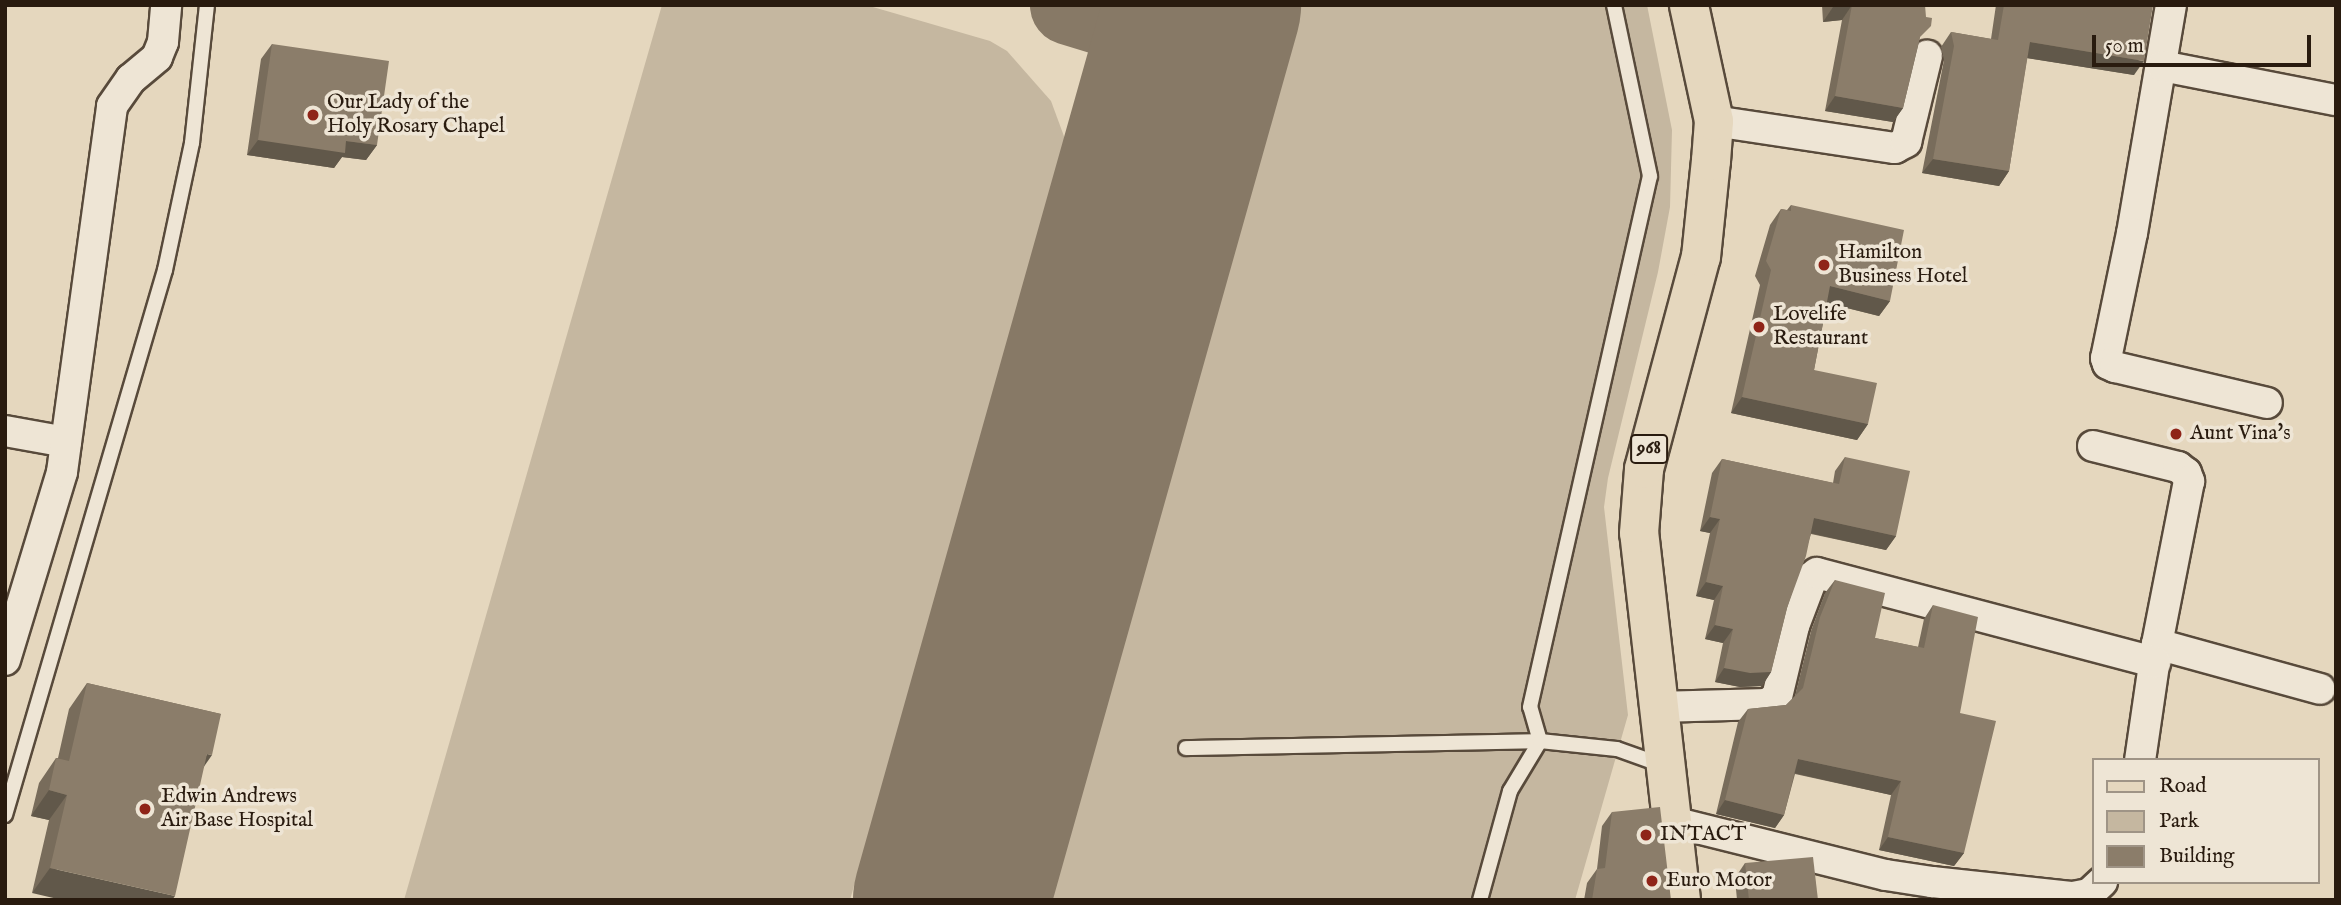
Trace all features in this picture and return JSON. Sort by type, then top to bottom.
[{"type":"main road","name":"968","points":[[1681,900],[1639,533],[1644,469],[1701,257],[1714,121],[1689,5]]},
{"type":"street","points":[[5,660],[62,472],[112,106],[131,79],[157,57],[163,42],[166,5]]},
{"type":"street","points":[[2171,5],[2162,66],[2106,358],[2108,364],[2115,367],[2267,403]]},
{"type":"street","points":[[1714,121],[1895,148],[1906,142],[1927,56]]},
{"type":"street","points":[[2162,66],[2336,100]]},
{"type":"street","points":[[5,431],[66,442]]},
{"type":"street","points":[[2093,446],[2178,467],[2186,473],[2189,481],[2156,653],[2140,758]]},
{"type":"street","points":[[1657,707],[1767,704],[1777,697],[1794,626],[1813,576],[1817,573],[2320,689]]},
{"type":"street","points":[[1673,822],[1886,875],[1932,882],[2073,897],[2089,894],[2100,884]]},
{"type":"lane","points":[[5,815],[165,270],[192,143],[207,5]]},
{"type":"lane","points":[[1480,900],[1510,791],[1540,741],[1530,707],[1650,176],[1614,5]]},
{"type":"lane","points":[[1186,748],[1540,741],[1617,749],[1664,765]]},
{"type":"green space","points":[[662,5],[866,5],[990,41],[1007,51],[1051,101],[1065,139],[850,900],[404,900]]},
{"type":"green space","points":[[1291,5],[1647,5],[1672,130],[1670,207],[1658,272],[1608,478],[1604,507],[1628,715],[1575,900],[1041,900]]},
{"type":"building","points":[[1852,5],[1925,5],[1926,17],[1932,18],[1931,26],[1920,37],[1903,108],[1835,96]]},
{"type":"building","points":[[2004,5],[2153,5],[2144,61],[2030,42],[2009,171],[1933,159],[1954,46],[1951,32],[1998,40]]},
{"type":"building","name":"Our Lady of the Holy Rosary Chapel","points":[[272,44],[389,61],[377,145],[346,141],[345,153],[258,140]]},
{"type":"building","points":[[1791,205],[1904,230],[1890,301],[1830,286],[1814,370],[1877,383],[1868,424],[1742,397],[1771,270],[1766,261],[1781,209],[1791,211]]},
{"type":"building","points":[[1845,457],[1910,471],[1896,536],[1814,518],[1806,556],[1787,608],[1771,672],[1750,673],[1724,668],[1733,629],[1715,625],[1723,586],[1706,582],[1720,519],[1710,517],[1722,459],[1839,484]]},
{"type":"building","points":[[1835,580],[1885,593],[1875,638],[1924,648],[1933,605],[1978,617],[1960,713],[1996,721],[1964,853],[1888,837],[1901,781],[1798,759],[1784,815],[1725,800],[1748,709],[1786,705],[1803,688],[1820,617]]},
{"type":"building","points":[[87,683],[221,714],[212,755],[207,754],[175,896],[50,868],[67,795],[49,790],[56,758],[69,761]]},
{"type":"building","points":[[1660,807],[1671,900],[1592,900],[1597,869],[1605,868],[1612,812]]},
{"type":"building","points":[[1813,857],[1818,900],[1749,900],[1745,863]]},
{"type":"taxiway","points":[[1069,5],[1193,43]]},
{"type":"runway","points":[[951,900],[1203,5]]},
{"type":"place","name":"Our Lady of the Holy Rosary Chapel","points":[[313,115]]},
{"type":"place","name":"Hamilton Business Hotel","points":[[1824,265]]},
{"type":"place","name":"Lovelife Restaurant","points":[[1759,327]]},
{"type":"place","name":"Aunt Vina's","points":[[2176,434]]},
{"type":"place","name":"Edwin Andrews Air Base Hospital","points":[[145,809]]},
{"type":"place","name":"INTACT","points":[[1646,835]]},
{"type":"place","name":"Euro Motor","points":[[1652,881]]}]
